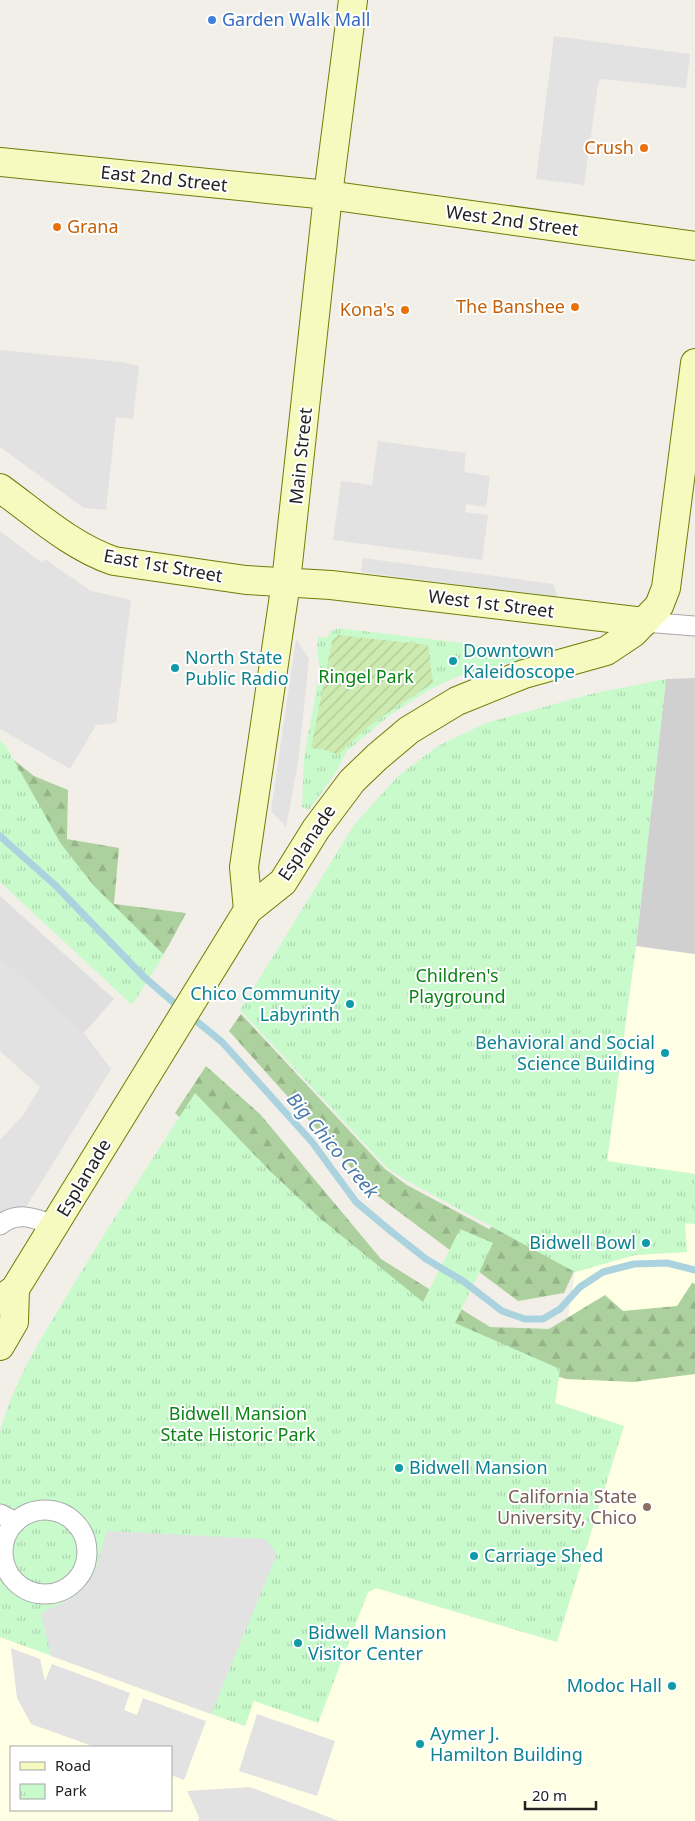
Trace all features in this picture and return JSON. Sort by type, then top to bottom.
[{"type":"main road","name":"Main Street","points":[[248,910],[244,867],[286,582],[328,195],[353,0]]},
{"type":"main road","name":"East 2nd Street","points":[[0,162],[328,195]]},
{"type":"main road","name":"West 2nd Street","points":[[328,195],[695,246]]},
{"type":"main road","name":"Esplanade","points":[[0,1346],[14,1322],[8,1295],[55,1225],[248,910],[283,882],[316,829],[352,781],[409,730],[457,701],[524,674],[606,651],[634,633],[659,606],[666,588],[695,363]]},
{"type":"main road","name":"East 1st Street","points":[[0,488],[80,546],[97,556],[114,561],[246,580],[286,582]]},
{"type":"main road","name":"West 1st Street","points":[[286,582],[330,585],[644,622]]},
{"type":"street","name":"West 1st Street","points":[[644,622],[695,626]]},
{"type":"street","points":[[0,1225],[6,1220],[21,1215],[55,1225]]},
{"type":"street","points":[[40,1511],[54,1511],[66,1516],[77,1525],[84,1537],[87,1550],[85,1564],[80,1576],[70,1586],[58,1592],[45,1594],[8,1585],[4,1546],[8,1533],[8,1518],[40,1511]]},
{"type":"shaded area","points":[[554,36],[690,54],[686,88],[600,80],[584,185],[536,179]]},
{"type":"shaded area","points":[[0,350],[121,362],[139,366],[133,419],[116,417],[106,510],[84,508],[0,447]]},
{"type":"shaded area","points":[[378,441],[466,453],[464,472],[490,476],[486,507],[466,504],[465,512],[488,515],[482,560],[333,540],[341,481],[372,485]]},
{"type":"shaded area","points":[[0,531],[42,563],[45,559],[91,591],[131,600],[116,723],[96,725],[70,769],[0,729]]},
{"type":"shaded area","points":[[363,558],[553,584],[558,598],[361,572]]},
{"type":"shaded area","points":[[296,639],[309,659],[298,763],[286,827],[271,811]]},
{"type":"shaded area","points":[[695,678],[695,954],[636,946],[666,679]]},
{"type":"shaded area","points":[[0,896],[114,999],[84,1033],[0,1051]]},
{"type":"shaded area","name":"Behavioral and Social Science Building","points":[[636,946],[695,954],[695,1174],[607,1162]]},
{"type":"shaded area","points":[[0,957],[84,1033],[111,1069],[21,1215],[0,1225],[0,1140],[24,1114],[40,1087],[0,1051]]},
{"type":"shaded area","name":"California State University, Chico","points":[[685,1223],[695,1224],[695,1821],[0,1821],[0,1637],[244,1726],[253,1701],[368,1592],[376,1588],[557,1642],[623,1426],[555,1403],[575,1272],[635,1255],[686,1252]]},
{"type":"shaded area","points":[[107,1531],[265,1539],[277,1554],[211,1714],[51,1656],[41,1613],[70,1599],[85,1587],[95,1571]]},
{"type":"shaded area","points":[[11,1648],[40,1659],[45,1681],[52,1664],[130,1693],[124,1710],[137,1715],[143,1698],[206,1721],[184,1780],[172,1775],[172,1746],[92,1746],[31,1724],[17,1698]]},
{"type":"shaded area","points":[[257,1714],[335,1741],[317,1796],[239,1771]]},
{"type":"shaded area","points":[[250,1787],[339,1821],[198,1821],[199,1817],[187,1791]]},
{"type":"green space","name":"Ringel Park","points":[[338,628],[536,652],[536,656],[456,677],[429,690],[390,715],[347,751],[334,775],[309,810],[302,807],[304,758],[320,670],[317,649],[318,637],[326,638]]},
{"type":"green space","points":[[338,635],[428,645],[433,683],[359,734],[339,755],[326,750],[311,748],[332,641]]},
{"type":"green space","name":"Children's Playground","points":[[666,679],[636,946],[607,1161],[695,1174],[695,1224],[685,1223],[687,1252],[635,1255],[575,1272],[409,1182],[387,1168],[240,1010],[354,825],[398,776],[438,746],[486,723],[591,694]]},
{"type":"green space","points":[[0,741],[6,746],[61,844],[94,886],[164,955],[132,1005],[0,882]]},
{"type":"green space","points":[[0,749],[34,776],[68,790],[67,839],[119,848],[114,904],[186,913],[149,977],[59,882]]},
{"type":"green space","points":[[241,1014],[385,1169],[407,1185],[489,1229],[539,1194],[574,1271],[564,1293],[518,1301],[375,1194],[229,1031]]},
{"type":"green space","points":[[206,1066],[260,1114],[381,1259],[490,1327],[549,1329],[605,1295],[623,1311],[677,1306],[692,1283],[695,1284],[695,1374],[633,1382],[566,1379],[463,1347],[390,1308],[175,1113]]},
{"type":"green space","name":"Bidwell Mansion State Historic Park","points":[[195,1093],[270,1171],[321,1219],[423,1302],[460,1229],[493,1243],[455,1323],[560,1369],[555,1403],[624,1426],[557,1642],[376,1588],[368,1592],[318,1723],[254,1701],[245,1726],[0,1637],[0,1432],[6,1413],[21,1376],[50,1323]]},
{"type":"waterway","name":"Big Chico Creek","points":[[0,836],[55,885],[144,977],[180,1008]]},
{"type":"waterway","name":"Big Chico Creek","points":[[189,1015],[222,1042],[312,1142],[356,1202],[426,1259],[463,1281],[502,1311],[525,1319],[543,1319],[560,1309],[580,1287],[603,1272],[634,1264],[667,1263],[695,1270]]},
{"type":"place","name":"Garden Walk Mall","points":[[212,20]]},
{"type":"place","name":"Crush","points":[[644,148]]},
{"type":"place","name":"Grana","points":[[57,227]]},
{"type":"place","name":"The Banshee","points":[[575,307]]},
{"type":"place","name":"Kona's","points":[[405,310]]},
{"type":"place","name":"Downtown Kaleidoscope","points":[[453,661]]},
{"type":"place","name":"North State Public Radio","points":[[175,668]]},
{"type":"place","name":"Chico Community Labyrinth","points":[[350,1004]]},
{"type":"place","name":"Behavioral and Social Science Building","points":[[665,1053]]},
{"type":"place","name":"Bidwell Bowl","points":[[646,1243]]},
{"type":"place","name":"Bidwell Mansion","points":[[399,1468]]},
{"type":"place","name":"California State University, Chico","points":[[647,1507]]},
{"type":"place","name":"Carriage Shed","points":[[474,1556]]},
{"type":"place","name":"Bidwell Mansion Visitor Center","points":[[298,1643]]},
{"type":"place","name":"Modoc Hall","points":[[672,1686]]},
{"type":"place","name":"Aymer J. Hamilton Building","points":[[420,1744]]}]
